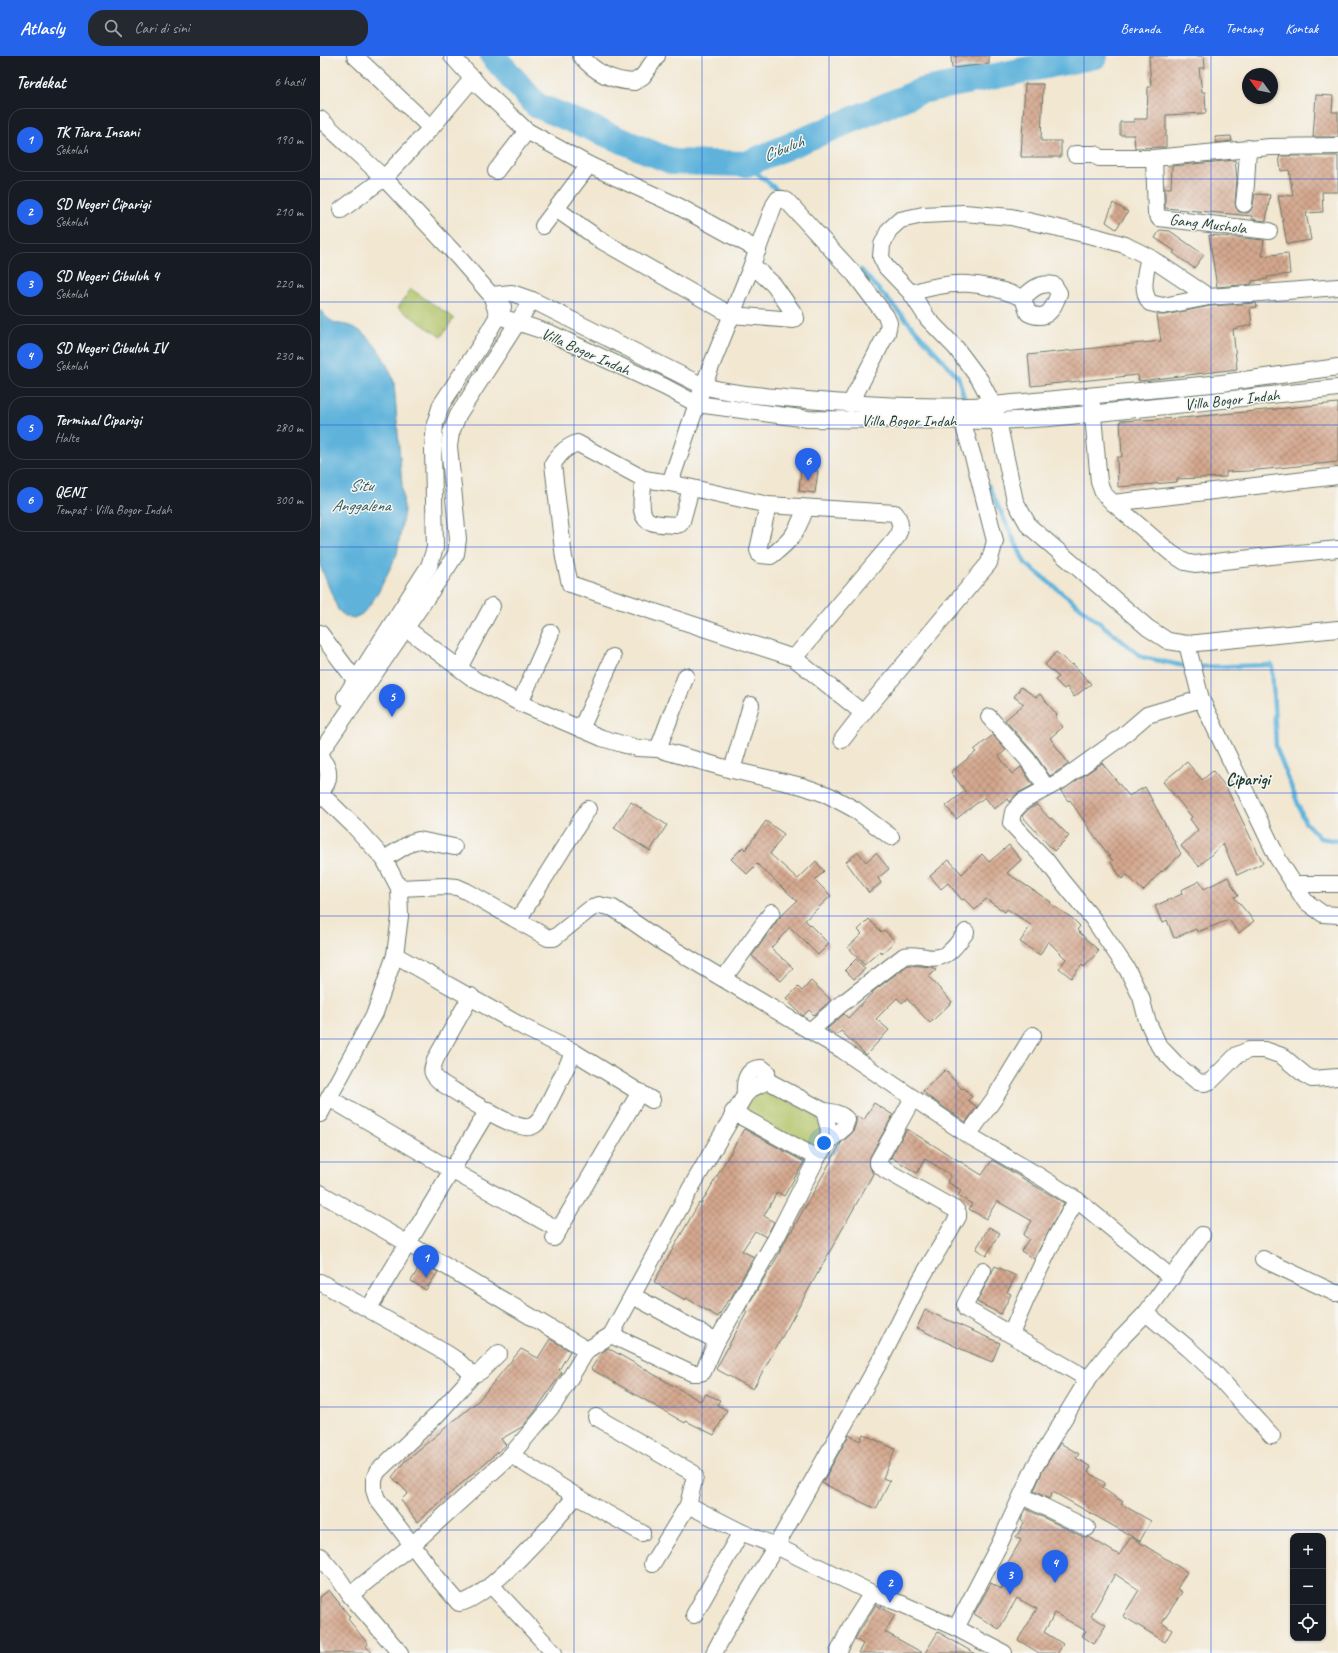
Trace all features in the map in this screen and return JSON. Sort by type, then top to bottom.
[{"type":"street","points":[[355,56],[431,128]]},
{"type":"street","points":[[452,56],[482,89],[527,131],[589,165],[678,206],[758,250]]},
{"type":"street","points":[[581,56],[587,63],[604,76],[623,82],[634,82],[642,76],[657,56]]},
{"type":"street","points":[[341,210],[384,178],[431,128],[473,78]]},
{"type":"street","points":[[320,119],[384,178],[458,257],[491,296],[498,316]]},
{"type":"street","points":[[496,171],[527,131]]},
{"type":"street","points":[[1075,154],[1095,154],[1099,158],[1154,158],[1248,148],[1338,146]]},
{"type":"street","points":[[1244,204],[1248,148]]},
{"type":"street","name":"Gang Mushola","points":[[1154,158],[1156,213],[1159,218],[1269,231]]},
{"type":"street","points":[[543,226],[589,165]]},
{"type":"street","points":[[670,483],[703,386],[752,266],[774,204],[778,199],[787,201],[855,274],[886,316],[889,324],[887,333],[850,404]]},
{"type":"street","points":[[556,209],[602,241],[731,315],[793,320],[796,318],[796,315],[774,285],[752,266]]},
{"type":"street","points":[[1209,297],[1149,257],[1125,245],[1097,236],[1011,217],[964,213],[923,215],[900,220],[889,230],[882,245],[881,257],[886,267],[911,293],[928,319],[956,348],[980,380],[993,405],[1016,501],[1029,526],[1148,628],[1168,641],[1189,650],[1338,629]]},
{"type":"street","points":[[1149,257],[1145,289],[1146,298],[1150,303],[1163,306],[1209,297],[1338,287]]},
{"type":"street","points":[[911,293],[934,286],[962,283],[1002,290],[1023,298]]},
{"type":"street","points":[[491,296],[512,293]]},
{"type":"street","points":[[401,624],[429,566],[435,548],[433,449],[435,424],[441,405],[512,293]]},
{"type":"street","name":"Villa Bogor Indah","points":[[512,293],[532,300],[703,386],[718,390],[751,394],[873,406],[950,405],[968,416]]},
{"type":"street","points":[[320,752],[360,685],[401,624],[456,554],[458,539],[449,446],[451,433],[458,415],[532,300]]},
{"type":"street","name":"Villa Bogor Indah","points":[[498,316],[550,333],[665,387],[697,404],[808,419],[968,416],[998,421],[1093,415],[1338,388]]},
{"type":"street","name":"Villa Bogor Indah","points":[[968,416],[993,405],[1222,383],[1338,367]]},
{"type":"street","points":[[1091,396],[1099,482],[1103,493],[1112,503],[1171,553],[1185,562],[1195,564],[1338,549]]},
{"type":"street","points":[[842,740],[862,714],[986,568],[992,555],[995,541],[976,466],[968,416]]},
{"type":"street","points":[[794,658],[896,538],[901,530],[901,522],[895,513],[768,505],[670,483],[644,479],[577,443],[566,447],[558,455],[553,464],[564,558],[570,584],[794,658],[862,714]]},
{"type":"street","points":[[1112,503],[1338,476]]},
{"type":"street","points":[[644,479],[642,509],[645,517],[650,522],[676,526],[680,524],[691,488]]},
{"type":"street","points":[[768,505],[758,550],[760,555],[771,556],[787,544],[797,529],[806,508]]},
{"type":"street","points":[[459,668],[492,606]]},
{"type":"street","points":[[401,624],[475,680],[520,703],[602,738],[622,744],[637,748],[658,750],[732,770],[802,786],[828,795],[854,808],[891,837]]},
{"type":"street","points":[[320,633],[360,685]]},
{"type":"street","points":[[520,703],[551,633]]},
{"type":"street","points":[[1189,650],[1201,699],[1278,859],[1305,901],[1323,914],[1338,915]]},
{"type":"street","points":[[581,729],[613,656]]},
{"type":"street","points":[[658,750],[686,676]]},
{"type":"street","points":[[320,734],[360,685]]},
{"type":"street","points":[[1201,699],[1147,715],[1119,739],[1062,780],[1023,800],[1012,812],[1011,823],[1046,860],[1093,919],[1127,969],[1141,997],[1147,1020],[1159,1046],[1177,1065],[1198,1082],[1205,1083],[1211,1081],[1237,1055],[1249,1050],[1265,1050],[1282,1056],[1312,1079],[1338,1077]]},
{"type":"street","points":[[732,770],[751,705]]},
{"type":"street","points":[[989,717],[1027,759],[1046,787]]},
{"type":"street","points":[[320,758],[324,762],[329,775],[326,787],[320,793],[354,826],[384,859],[399,888],[400,916],[396,955],[375,1013],[320,1114]]},
{"type":"street","points":[[518,920],[588,810]]},
{"type":"street","points":[[384,859],[412,842],[419,840],[454,847]]},
{"type":"street","points":[[1293,884],[1338,884]]},
{"type":"street","points":[[399,888],[457,887],[548,938],[554,938],[582,914],[599,904],[606,905],[629,918],[665,944],[724,978],[865,1065],[968,1135],[1077,1200],[1172,1278]]},
{"type":"street","points":[[724,978],[772,912]]},
{"type":"street","points":[[810,1031],[839,1006],[904,956],[911,954],[935,959],[940,958],[947,954],[966,932]]},
{"type":"street","points":[[329,1098],[556,1234],[646,1096],[574,1052],[525,1028],[471,996],[396,955]]},
{"type":"street","points":[[471,996],[437,1056],[432,1066],[432,1072],[434,1077],[443,1084],[509,1122],[529,1127],[536,1124],[541,1118],[574,1052]]},
{"type":"street","points":[[968,1135],[994,1099],[1033,1035]]},
{"type":"street","points":[[350,1595],[412,1545],[511,1455],[554,1404],[587,1350],[611,1335],[733,1112],[745,1095],[751,1089],[765,1081],[769,1081],[824,1111],[829,1130],[827,1143],[816,1158],[775,1240],[717,1341],[703,1372],[696,1373],[611,1335]]},
{"type":"street","points":[[714,1653],[881,1359],[921,1279],[958,1217],[956,1210],[885,1170],[878,1164],[878,1161],[913,1098]]},
{"type":"street","points":[[369,1308],[488,1110]]},
{"type":"street","points":[[733,1112],[816,1158]]},
{"type":"street","points":[[320,1193],[408,1243],[587,1350]]},
{"type":"street","points":[[1011,1334],[1041,1265],[1066,1217],[1077,1200]]},
{"type":"street","points":[[956,1628],[999,1545],[1035,1466],[1088,1379],[1113,1347],[1146,1313],[1202,1235]]},
{"type":"street","points":[[1263,1259],[1335,1293],[1338,1293]]},
{"type":"street","points":[[983,1270],[965,1305],[966,1309],[1088,1379]]},
{"type":"street","points":[[320,1282],[369,1308],[446,1353],[458,1361],[473,1375]]},
{"type":"street","points":[[633,1296],[717,1341]]},
{"type":"street","points":[[1146,1313],[1213,1371],[1272,1436]]},
{"type":"street","points":[[499,1353],[481,1371],[473,1375],[436,1416],[377,1472],[374,1490],[377,1499],[449,1593],[459,1603],[470,1600],[491,1585],[553,1524],[576,1496]]},
{"type":"street","points":[[596,1417],[693,1473],[695,1476],[688,1505],[652,1564]]},
{"type":"street","points":[[511,1455],[576,1496],[642,1533]]},
{"type":"street","points":[[1022,1496],[1087,1528]]},
{"type":"street","points":[[688,1505],[741,1532],[776,1546],[872,1593],[902,1604],[956,1628],[1004,1653]]},
{"type":"street","points":[[694,1616],[741,1532]]},
{"type":"street","points":[[320,1556],[337,1576],[350,1595],[400,1653]]},
{"type":"street","points":[[491,1585],[554,1653]]},
{"type":"street","points":[[838,1653],[872,1593]]},
{"type":"green space","points":[[411,289],[454,318],[441,337],[398,308]]},
{"type":"green space","points":[[763,1087],[817,1117],[823,1137],[815,1149],[745,1113],[748,1093]]},
{"type":"water","name":"Situ Anggalena","points":[[320,310],[331,321],[348,325],[362,332],[379,351],[394,382],[404,511],[397,554],[378,593],[362,614],[354,618],[345,616],[338,610],[320,565]]},
{"type":"building","points":[[989,56],[989,64],[952,68],[951,57]]},
{"type":"building","points":[[1149,56],[1204,56],[1205,68],[1199,68],[1202,92],[1205,92],[1206,113],[1166,115],[1166,147],[1135,148],[1134,135],[1120,135],[1120,122],[1134,122],[1134,119],[1147,119],[1148,87],[1151,87]]},
{"type":"building","points":[[1025,84],[1043,84],[1041,141],[1061,141],[1061,157],[1021,157]]},
{"type":"building","points":[[1316,95],[1333,96],[1332,112],[1338,112],[1338,137],[1313,137]]},
{"type":"building","points":[[1231,136],[1232,141],[1216,143],[1215,137]]},
{"type":"building","points":[[1279,156],[1338,156],[1338,192],[1322,192],[1323,212],[1306,213],[1311,240],[1287,244],[1278,195],[1293,196],[1289,170],[1281,171]]},
{"type":"building","points":[[1235,160],[1237,179],[1236,208],[1239,212],[1248,213],[1253,205],[1255,194],[1270,195],[1266,221],[1252,219],[1252,216],[1165,208],[1165,188],[1171,188],[1172,166]]},
{"type":"building","points":[[1113,203],[1128,212],[1116,229],[1106,222]]},
{"type":"building","points":[[1160,230],[1170,231],[1204,255],[1194,268],[1173,253],[1175,251],[1155,238]]},
{"type":"building","points":[[1209,235],[1264,240],[1262,256],[1288,253],[1290,274],[1267,277],[1268,279],[1252,281],[1252,284],[1217,287]]},
{"type":"building","points":[[1256,303],[1257,307],[1250,308],[1252,325],[1233,329],[1237,369],[1139,381],[1138,375],[1031,386],[1028,355],[1161,341],[1157,315],[1165,315],[1210,306]]},
{"type":"building","points":[[1338,403],[1338,462],[1226,472],[1226,477],[1177,479],[1177,482],[1118,487],[1117,457],[1122,457],[1120,421],[1182,418]]},
{"type":"building","points":[[801,469],[818,471],[815,493],[799,491]]},
{"type":"building","points":[[1056,652],[1071,665],[1073,664],[1091,684],[1074,697],[1067,687],[1064,689],[1055,680],[1059,677],[1045,665]]},
{"type":"building","points":[[1021,687],[1036,697],[1040,694],[1057,715],[1055,717],[1063,727],[1050,738],[1069,764],[1050,776],[1034,753],[1005,720],[1024,704],[1014,697]]},
{"type":"building","points":[[993,735],[1006,750],[999,756],[1012,774],[1021,767],[1033,785],[1018,793],[1010,802],[1008,799],[994,809],[985,797],[956,819],[946,806],[965,791],[951,772],[976,752],[974,750]]},
{"type":"building","points":[[1187,762],[1202,780],[1213,771],[1226,787],[1263,863],[1237,875],[1223,844],[1199,866],[1181,846],[1198,830],[1190,819],[1192,817],[1163,782]]},
{"type":"building","points":[[1102,763],[1129,796],[1145,787],[1181,854],[1162,872],[1161,871],[1143,891],[1127,875],[1122,879],[1111,863],[1113,861],[1070,800],[1068,801],[1061,791]]},
{"type":"building","points":[[631,802],[667,825],[650,851],[614,828]]},
{"type":"building","points":[[1037,805],[1069,836],[1054,851],[1022,816],[1029,809]]},
{"type":"building","points":[[766,821],[784,834],[770,854],[798,879],[816,861],[824,871],[815,880],[831,896],[805,920],[829,944],[818,955],[790,927],[771,948],[793,968],[781,981],[752,956],[779,918],[797,901],[757,864],[747,874],[731,859],[743,847],[745,850]]},
{"type":"building","points":[[1009,845],[1021,860],[1007,873],[1051,902],[1049,903],[1072,918],[1080,926],[1077,930],[1099,951],[1084,967],[1082,965],[1071,978],[1059,968],[1066,959],[1048,941],[1040,955],[1020,942],[1031,925],[1007,909],[1005,912],[986,899],[975,910],[964,899],[962,900],[948,883],[941,889],[930,876],[949,860],[962,874],[982,854],[989,862]]},
{"type":"building","points":[[858,852],[866,862],[876,853],[889,869],[878,878],[881,883],[869,893],[846,862]]},
{"type":"building","points":[[1228,877],[1238,896],[1234,897],[1254,921],[1239,933],[1229,920],[1197,932],[1196,929],[1174,938],[1167,920],[1162,923],[1155,906],[1182,894],[1181,890],[1200,881],[1204,889]]},
{"type":"building","points":[[869,919],[881,932],[884,930],[895,941],[882,953],[880,951],[864,965],[848,947],[862,934],[858,930]]},
{"type":"building","points":[[856,959],[865,969],[854,979],[845,970]]},
{"type":"building","points":[[908,965],[932,967],[936,970],[929,977],[952,1002],[930,1023],[907,999],[902,1003],[897,998],[876,1019],[889,1030],[866,1055],[841,1031],[836,1035],[827,1029],[844,1014],[848,1018],[875,990]]},
{"type":"building","points":[[811,981],[831,1000],[814,1015],[809,1010],[803,1016],[786,999],[798,987],[802,991]]},
{"type":"building","points":[[945,1070],[962,1089],[964,1088],[972,1097],[968,1100],[977,1107],[966,1122],[929,1097],[923,1091]]},
{"type":"building","points":[[874,1103],[893,1115],[870,1157],[869,1164],[873,1174],[753,1389],[716,1369],[747,1312],[745,1310],[772,1267],[790,1232],[841,1143],[853,1132],[856,1123],[856,1116],[864,1120]]},
{"type":"building","points":[[744,1129],[804,1162],[784,1196],[777,1192],[764,1216],[774,1222],[766,1237],[755,1231],[742,1251],[754,1257],[729,1301],[728,1300],[718,1317],[686,1298],[685,1300],[654,1282],[699,1203],[701,1204]]},
{"type":"building","points":[[907,1129],[982,1175],[992,1160],[1064,1203],[1034,1259],[1021,1251],[1029,1239],[1023,1235],[1032,1221],[997,1201],[986,1219],[969,1209],[972,1204],[958,1196],[961,1190],[947,1182],[951,1175],[925,1159],[917,1173],[891,1157]]},
{"type":"building","points":[[989,1227],[1000,1233],[986,1256],[976,1249]]},
{"type":"building","points":[[422,1263],[438,1272],[426,1290],[411,1281]]},
{"type":"building","points":[[995,1266],[1016,1276],[1007,1292],[1011,1294],[1001,1314],[977,1302]]},
{"type":"building","points":[[925,1310],[1000,1343],[992,1362],[917,1328]]},
{"type":"building","points":[[550,1339],[570,1351],[559,1370],[562,1372],[534,1413],[522,1427],[501,1439],[506,1445],[417,1522],[401,1500],[408,1493],[392,1477],[405,1461],[478,1401],[521,1349],[538,1358]]},
{"type":"building","points":[[608,1348],[700,1401],[706,1394],[720,1400],[717,1405],[727,1410],[714,1435],[686,1421],[685,1423],[591,1369],[601,1353]]},
{"type":"building","points":[[863,1434],[895,1449],[883,1478],[890,1481],[876,1509],[822,1483],[849,1435],[860,1441]]},
{"type":"building","points":[[1060,1443],[1079,1454],[1076,1458],[1091,1467],[1088,1472],[1105,1483],[1102,1488],[1123,1502],[1121,1504],[1151,1521],[1140,1541],[1053,1492],[1049,1499],[1034,1491],[1043,1470]]},
{"type":"building","points":[[1026,1509],[1083,1537],[1089,1537],[1119,1555],[1131,1537],[1187,1572],[1177,1589],[1182,1592],[1162,1623],[1172,1630],[1165,1642],[1123,1616],[1139,1590],[1115,1574],[1091,1616],[1106,1625],[1094,1644],[1082,1636],[1086,1631],[1055,1613],[1044,1632],[1063,1644],[1058,1653],[1039,1653],[1018,1640],[1037,1609],[1017,1598],[999,1629],[974,1614],[991,1583],[1001,1589],[1013,1567],[1007,1564],[1021,1540],[1016,1537],[1024,1523],[1021,1520]]},
{"type":"building","points":[[329,1590],[350,1617],[348,1619],[368,1644],[365,1646],[373,1653],[320,1653],[320,1597]]},
{"type":"building","points":[[876,1605],[895,1615],[885,1632],[923,1653],[858,1653],[863,1644],[855,1639]]},
{"type":"building","points":[[938,1632],[974,1653],[925,1653]]},
{"type":"waterway","name":"Cibuluh","points":[[493,56],[536,105],[673,162],[746,164],[921,91],[1095,56]]},
{"type":"waterway","points":[[746,164],[782,194]]},
{"type":"waterway","points":[[861,270],[958,377],[966,404]]},
{"type":"waterway","points":[[988,485],[1025,563],[1142,657],[1189,667]]},
{"type":"waterway","points":[[1196,667],[1272,665],[1276,747],[1305,822],[1320,838],[1338,841]]},
{"type":"place","name":"QENI","points":[[808,481]]},
{"type":"place","name":"Terminal Ciparigi","points":[[392,717]]},
{"type":"place","name":"TK Tiara Insani","points":[[426,1278]]},
{"type":"place","name":"SD Negeri Cibuluh IV","points":[[1055,1583]]},
{"type":"place","name":"SD Negeri Cibuluh 4","points":[[1010,1595]]},
{"type":"place","name":"SD Negeri Ciparigi","points":[[890,1603]]},
{"type":"district","name":"Ciparigi","points":[[1248,779]]}]
